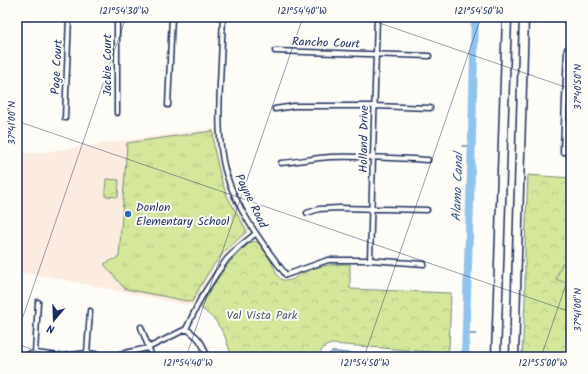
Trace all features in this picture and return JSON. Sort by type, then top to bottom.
[{"type":"highway","points":[[496,357],[506,17]]},
{"type":"highway","points":[[514,357],[524,17]]},
{"type":"street","name":"Page Court","points":[[65,118],[69,17]]},
{"type":"street","name":"Jackie Court","points":[[117,17],[117,113]]},
{"type":"street","points":[[168,105],[172,17]]},
{"type":"street","name":"Payne Road","points":[[223,17],[219,103],[221,151],[230,184],[255,234],[286,275],[328,260],[370,260]]},
{"type":"street","name":"Holland Drive","points":[[370,260],[377,17]]},
{"type":"street","points":[[571,48],[567,48],[563,152],[571,152]]},
{"type":"street","name":"Rancho Court","points":[[275,52],[429,56]]},
{"type":"street","points":[[275,108],[294,106],[374,106],[430,108]]},
{"type":"street","points":[[281,163],[328,157],[374,156],[428,160]]},
{"type":"street","points":[[307,213],[319,209],[332,208],[427,210]]},
{"type":"street","points":[[19,357],[35,353],[60,356],[87,353],[111,356],[148,348],[186,329],[201,298],[227,259],[255,234]]},
{"type":"street","points":[[370,260],[424,264]]},
{"type":"street","points":[[35,353],[38,302]]},
{"type":"street","points":[[87,353],[90,311]]},
{"type":"street","points":[[141,327],[152,357]]},
{"type":"street","points":[[186,329],[194,334],[201,342],[207,357]]},
{"type":"shaded area","name":"Donlon Elementary School","points":[[216,128],[218,158],[224,183],[231,200],[249,231],[248,234],[225,255],[215,267],[192,306],[45,276],[17,273],[17,152],[35,153]]},
{"type":"green space","points":[[213,131],[214,149],[221,179],[227,196],[246,229],[246,232],[227,249],[212,267],[192,302],[126,289],[104,264],[119,257],[127,143]]},
{"type":"green space","points":[[528,175],[571,178],[571,357],[522,357]]},
{"type":"green space","points":[[106,179],[119,180],[118,197],[105,196]]},
{"type":"green space","name":"Val Vista Park","points":[[251,242],[259,243],[272,263],[278,276],[286,281],[292,280],[305,271],[316,267],[350,264],[350,289],[451,293],[449,349],[444,353],[333,344],[324,348],[319,357],[232,357],[224,334],[215,320],[201,308],[228,264]]},
{"type":"green space","points":[[562,263],[571,266],[571,271],[566,283],[556,279]]},
{"type":"waterway","name":"Alamo Canal","points":[[465,357],[475,17]]},
{"type":"waterway","points":[[542,23],[571,18]]},
{"type":"waterway","points":[[462,146],[472,146]]},
{"type":"waterway","points":[[465,334],[476,334]]},
{"type":"waterway","points":[[328,357],[328,355],[332,352],[392,357]]},
{"type":"place","name":"Donlon Elementary School","points":[[128,214]]}]
